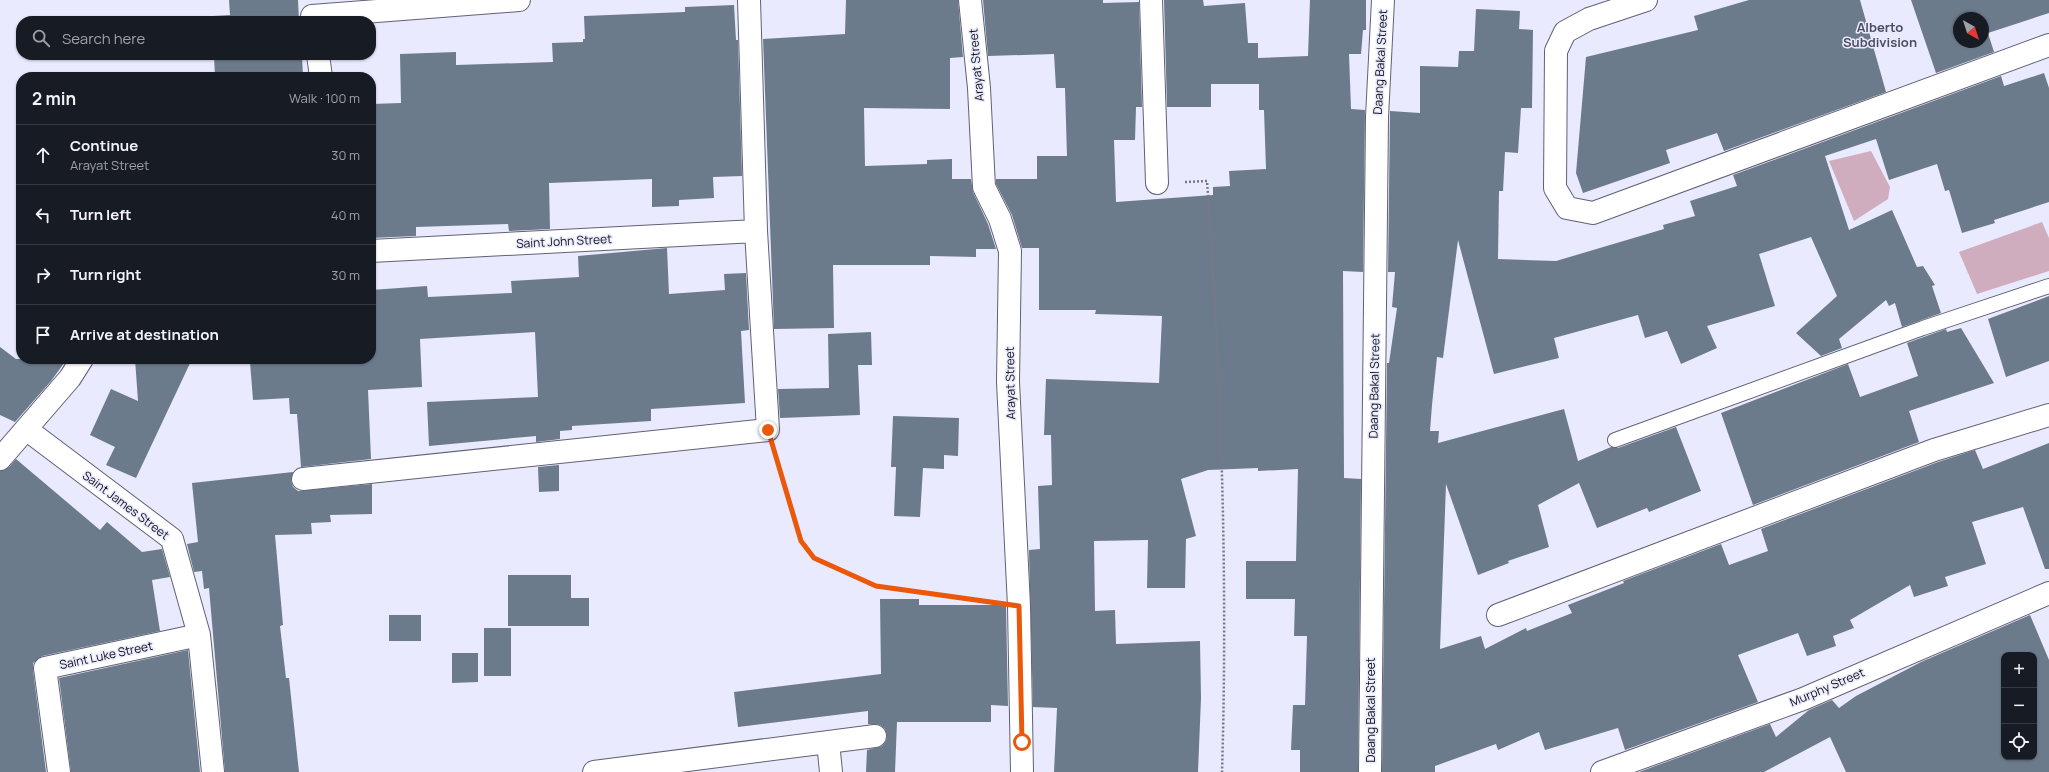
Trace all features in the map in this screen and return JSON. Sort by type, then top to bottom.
[{"type":"street","points":[[312,12],[519,0]]},
{"type":"street","points":[[303,479],[768,430],[756,231],[749,0]]},
{"type":"street","name":"Arayat Street","points":[[970,0],[979,88],[984,187],[1000,218],[1010,251],[1008,382],[1019,606],[1022,772]]},
{"type":"street","points":[[1151,0],[1157,183]]},
{"type":"street","name":"Daang Bakal Street","points":[[1370,772],[1377,117],[1383,0]]},
{"type":"street","points":[[1646,0],[1589,18],[1565,32],[1556,51],[1555,188],[1567,208],[1593,213],[2049,45]]},
{"type":"street","points":[[319,60],[320,72]]},
{"type":"street","name":"Saint John Street","points":[[376,251],[756,231]]},
{"type":"street","points":[[0,459],[70,378],[79,364]]},
{"type":"street","points":[[1498,615],[1934,450],[2049,415]]},
{"type":"street","name":"Saint James Street","points":[[26,429],[172,539],[199,635],[213,772]]},
{"type":"street","name":"Murphy Street","points":[[1602,772],[1803,699],[2049,593]]},
{"type":"street","name":"Saint Luke Street","points":[[59,772],[45,668],[199,635]]},
{"type":"street","points":[[594,772],[875,736]]},
{"type":"street","points":[[828,742],[831,772]]},
{"type":"lane","points":[[1615,440],[1923,328],[2049,286]]},
{"type":"path","points":[[1207,181],[1220,399],[1226,656],[1222,772]]},
{"type":"path","points":[[768,430],[801,541],[814,558],[876,586],[1019,606]]},
{"type":"shaded area","points":[[1871,151],[1890,187],[1888,199],[1854,221],[1829,161]]},
{"type":"shaded area","points":[[2042,222],[2049,238],[2049,271],[1977,294],[1959,252]]},
{"type":"building","points":[[229,0],[298,0],[299,16],[213,16],[230,15]]},
{"type":"building","points":[[846,0],[958,0],[963,57],[950,58],[950,109],[864,108],[865,166],[927,164],[927,160],[952,159],[952,179],[971,179],[973,192],[988,224],[996,249],[976,249],[976,257],[930,256],[930,265],[833,265],[834,328],[774,329],[763,39],[845,34]]},
{"type":"building","points":[[983,0],[1103,0],[1103,3],[1139,2],[1142,107],[1136,107],[1135,140],[1114,140],[1116,202],[1213,195],[1213,187],[1230,186],[1229,171],[1266,169],[1264,110],[1259,110],[1259,84],[1211,84],[1211,107],[1167,107],[1164,0],[1203,0],[1204,6],[1245,3],[1248,43],[1258,43],[1258,58],[1308,56],[1310,0],[1366,0],[1366,30],[1363,30],[1361,54],[1349,54],[1351,109],[1365,110],[1363,272],[1343,271],[1344,478],[1361,479],[1358,772],[1300,772],[1300,750],[1291,750],[1293,705],[1305,705],[1307,636],[1294,636],[1295,599],[1246,599],[1246,561],[1296,561],[1298,469],[1258,471],[1258,468],[1208,470],[1181,479],[1196,536],[1186,539],[1185,588],[1147,588],[1148,540],[1094,541],[1095,611],[1115,610],[1116,644],[1200,641],[1201,698],[1198,772],[1054,772],[1057,708],[1033,707],[1029,553],[1029,550],[1040,549],[1038,486],[1052,485],[1051,435],[1044,435],[1046,379],[1159,383],[1162,316],[1095,314],[1096,310],[1039,310],[1039,248],[1022,248],[1012,215],[996,184],[996,179],[1037,179],[1037,156],[1067,156],[1065,88],[1056,88],[1054,54],[988,56]]},
{"type":"building","points":[[1749,0],[1860,0],[1886,92],[1724,151],[1717,133],[1666,150],[1670,163],[1583,193],[1576,173],[1586,57],[1698,30],[1694,16]]},
{"type":"building","points":[[1911,0],[2049,0],[2049,13],[1989,33],[1989,12],[1953,12],[1953,48],[1989,48],[1989,36],[1994,52],[1936,73]]},
{"type":"building","points":[[734,5],[736,40],[738,40],[742,176],[713,177],[714,198],[679,200],[679,206],[652,207],[652,179],[549,183],[550,229],[509,231],[508,224],[416,227],[416,236],[376,238],[376,104],[401,103],[400,54],[456,52],[456,65],[553,62],[552,43],[583,42],[583,39],[585,39],[584,16],[685,12],[685,7]]},
{"type":"building","points":[[1476,9],[1520,11],[1519,29],[1533,30],[1532,108],[1521,108],[1518,153],[1505,152],[1503,191],[1499,191],[1498,259],[1556,261],[1664,229],[1663,225],[1695,216],[1690,201],[1737,186],[1733,175],[2001,76],[2004,86],[2044,73],[2049,88],[2049,202],[1994,220],[1995,223],[1962,233],[1949,190],[1945,191],[1937,164],[1889,180],[1876,139],[1825,156],[1849,230],[1892,210],[1917,267],[1923,266],[1935,285],[1932,286],[1941,313],[1902,327],[1895,303],[1889,306],[1886,300],[1839,339],[1842,348],[1821,356],[1796,333],[1837,296],[1811,237],[1759,254],[1775,306],[1707,326],[1717,348],[1681,364],[1667,331],[1645,338],[1638,315],[1554,338],[1559,358],[1494,374],[1458,240],[1443,358],[1437,357],[1432,405],[1430,431],[1439,431],[1438,443],[1564,409],[1578,461],[1611,447],[1618,448],[1676,427],[1701,491],[1649,512],[1647,508],[1597,528],[1579,483],[1538,505],[1549,547],[1508,561],[1509,563],[1478,575],[1446,484],[1440,649],[1481,636],[1485,649],[1526,628],[1527,631],[1572,613],[1568,605],[1624,583],[1623,581],[1721,544],[1729,565],[1768,551],[1761,529],[1938,462],[1975,450],[1983,469],[2049,443],[2049,569],[2045,569],[2023,507],[1972,522],[1986,564],[1945,577],[1948,586],[1914,597],[1910,585],[1850,620],[1854,628],[1833,636],[1836,646],[1807,656],[1798,633],[1738,655],[1758,702],[1625,750],[1618,728],[1545,750],[1539,732],[1498,750],[1496,744],[1435,766],[1435,772],[1382,772],[1387,363],[1389,363],[1397,308],[1392,307],[1395,272],[1388,272],[1390,111],[1420,113],[1420,66],[1458,67],[1459,51],[1474,51]]},
{"type":"building","points":[[214,60],[302,60],[303,72],[215,72]]},
{"type":"building","points":[[667,248],[669,294],[725,290],[724,274],[746,273],[749,330],[741,331],[745,403],[651,409],[651,421],[572,426],[572,430],[560,431],[560,439],[536,442],[536,436],[429,446],[427,402],[538,397],[535,332],[420,339],[422,387],[368,390],[371,459],[301,467],[297,414],[290,414],[289,398],[253,400],[250,364],[376,364],[376,290],[427,286],[428,297],[512,293],[511,281],[579,277],[578,256]]},
{"type":"building","points":[[2049,296],[2049,361],[2006,377],[1988,319]]},
{"type":"building","points":[[1961,328],[1994,383],[1909,411],[1919,442],[1753,505],[1721,413],[1848,364],[1860,397],[1918,376],[1907,343],[1946,329],[1947,332]]},
{"type":"building","points":[[871,332],[872,365],[858,365],[860,415],[780,418],[778,389],[829,388],[828,334]]},
{"type":"building","points":[[0,347],[16,359],[16,364],[63,364],[51,381],[15,422],[0,415]]},
{"type":"building","points":[[135,364],[190,364],[136,478],[106,465],[115,447],[90,435],[111,389],[138,401]]},
{"type":"building","points":[[893,416],[959,418],[958,456],[944,455],[944,469],[923,468],[920,517],[894,516],[896,467],[891,467]]},
{"type":"building","points":[[16,459],[100,530],[107,522],[142,552],[162,549],[170,577],[152,580],[160,631],[42,656],[33,663],[46,772],[0,772],[0,471],[9,467]]},
{"type":"building","points":[[559,465],[559,491],[539,492],[538,467]]},
{"type":"building","points":[[293,472],[291,481],[293,487],[298,491],[372,484],[372,514],[330,515],[331,522],[311,523],[312,534],[275,535],[283,625],[280,626],[286,678],[289,678],[299,772],[225,772],[209,588],[204,589],[202,571],[194,572],[187,544],[198,542],[192,483]]},
{"type":"building","points":[[508,575],[571,575],[571,598],[589,598],[589,626],[508,626]]},
{"type":"building","points":[[880,599],[919,599],[919,605],[1006,605],[1008,706],[991,705],[991,722],[897,722],[895,772],[866,772],[867,750],[882,746],[886,741],[887,735],[885,729],[880,725],[868,724],[868,711],[738,727],[734,692],[881,674]]},
{"type":"building","points":[[389,615],[421,615],[421,641],[389,641]]},
{"type":"building","points":[[2030,615],[2049,660],[2049,772],[1846,772],[1830,737],[1764,772],[1639,772],[1770,724],[1776,737],[1809,710],[1832,700],[1839,708],[1856,696],[1921,662]]},
{"type":"building","points":[[484,628],[511,628],[511,676],[484,676]]},
{"type":"building","points":[[188,650],[200,772],[71,772],[59,678]]},
{"type":"building","points":[[452,653],[478,653],[478,682],[452,683]]},
{"type":"district","name":"Alberto Subdivision","points":[[1880,34]]},
{"type":"route","points":[[768,430],[801,541],[814,558],[876,586],[1019,606],[1022,742]]}]
